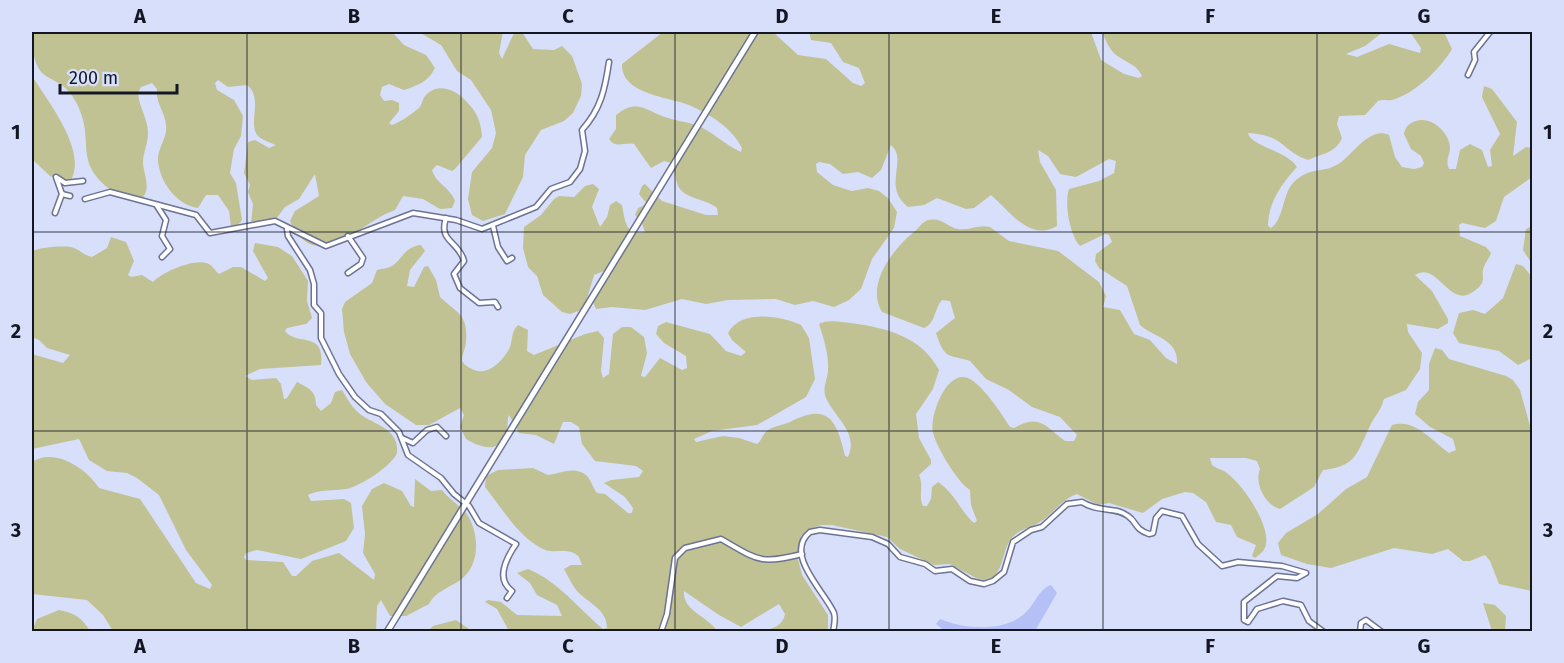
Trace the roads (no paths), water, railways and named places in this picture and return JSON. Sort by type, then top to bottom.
[{"type":"street","points":[[387,632],[756,32]]},
{"type":"street","points":[[1468,75],[1475,60],[1474,52],[1490,32]]},
{"type":"street","points":[[85,199],[110,192],[196,215],[210,233],[275,221],[326,246],[413,213],[446,218],[482,229],[536,207],[551,189],[570,182],[580,169],[585,151],[582,130],[594,117],[604,94],[609,62]]},
{"type":"street","points":[[56,213],[62,194],[56,177],[65,183],[83,181]]},
{"type":"street","points":[[62,194],[70,196]]},
{"type":"street","points":[[156,206],[166,220],[162,236],[170,249],[162,257]]},
{"type":"street","points":[[446,218],[443,228],[444,235],[462,255],[464,261],[454,274],[460,288],[479,303],[495,302],[498,307]]},
{"type":"street","points":[[493,226],[498,247],[507,261],[512,258]]},
{"type":"street","points":[[287,228],[288,236],[310,270],[314,284],[314,304],[321,313],[321,338],[339,374],[355,397],[369,410],[381,414],[399,432],[408,455],[441,478],[446,486],[466,503],[479,523],[516,544],[504,562],[504,578],[508,589],[512,591],[507,598]]},
{"type":"street","points":[[348,236],[363,258],[361,264],[348,273]]},
{"type":"street","points":[[401,438],[413,443],[427,430],[437,427],[446,436]]},
{"type":"street","points":[[833,632],[833,612],[808,574],[802,554],[804,538],[814,530],[860,535],[881,540],[900,557],[925,564],[935,571],[952,569],[964,579],[984,584],[993,581],[1004,572],[1013,542],[1031,530],[1042,527],[1071,502],[1082,502],[1094,509],[1114,511],[1128,516],[1136,528],[1151,535],[1156,518],[1162,511],[1168,510],[1185,517],[1198,544],[1222,566],[1244,562],[1282,566],[1306,573],[1297,578],[1277,576],[1246,599],[1243,604],[1245,622],[1248,622],[1257,609],[1283,601],[1300,605],[1309,621],[1324,632]]},
{"type":"street","points":[[661,632],[668,614],[675,558],[685,548],[721,539],[758,561],[776,561],[802,554]]},
{"type":"street","points":[[1360,632],[1361,623],[1366,620],[1382,632]]},
{"type":"water","points":[[1051,585],[1057,593],[1035,631],[945,631],[936,624],[940,619],[974,627],[999,626],[1020,617],[1041,592]]}]
